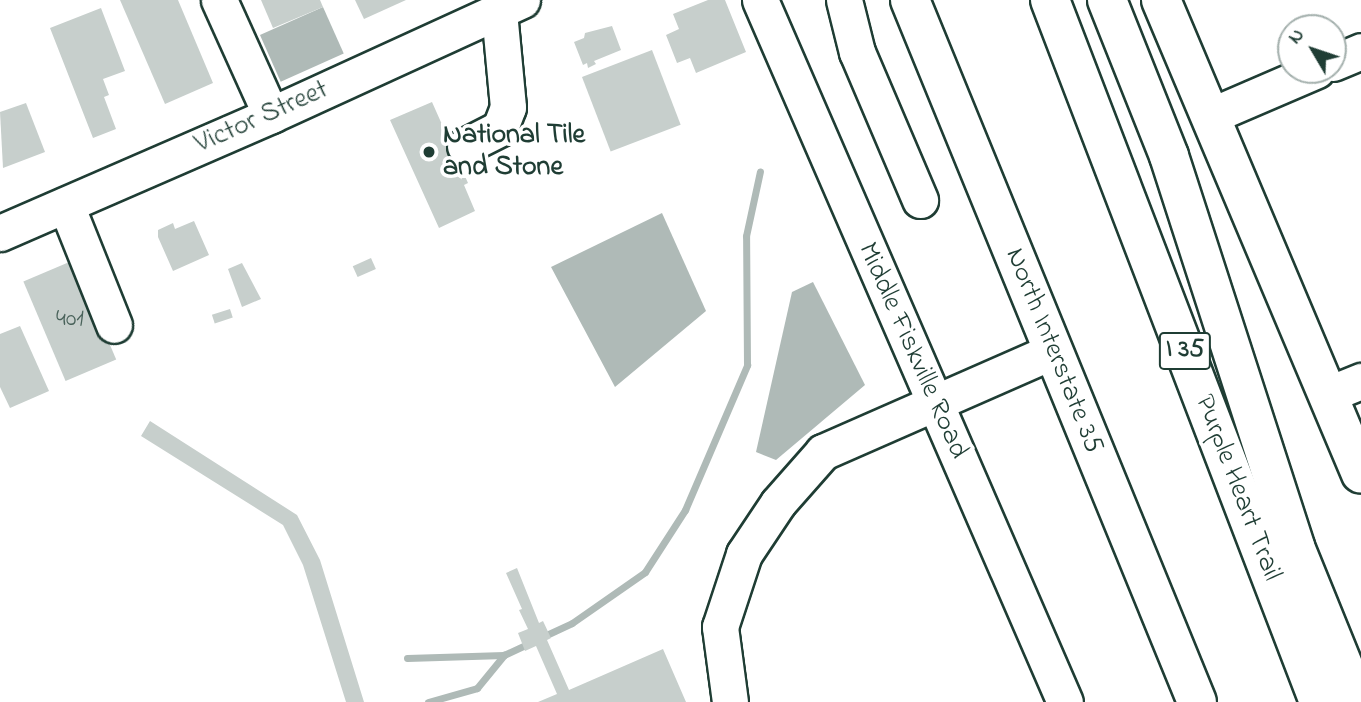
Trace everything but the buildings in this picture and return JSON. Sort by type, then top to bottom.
[{"type":"main road","name":"North Interstate 35","points":[[909,0],[1197,702]]},
{"type":"main road","name":"Purple Heart Trail","points":[[1050,0],[1319,702]]},
{"type":"main road","name":"Purple Heart Trail","points":[[1107,0],[1169,156],[1295,547],[1358,702]]},
{"type":"main road","points":[[1161,0],[1210,116],[1345,387],[1361,474]]},
{"type":"main road","points":[[1295,547],[1361,663]]},
{"type":"street","points":[[219,0],[271,115]]},
{"type":"street","name":"Middle Fiskville Road","points":[[760,0],[1065,702]]},
{"type":"street","points":[[844,0],[857,52],[920,200]]},
{"type":"street","points":[[465,146],[500,128],[508,107],[510,5]]},
{"type":"street","name":"Victor Street","points":[[0,233],[271,115],[510,5]]},
{"type":"street","points":[[1210,116],[1284,84]]},
{"type":"street","points":[[66,205],[114,325]]},
{"type":"street","points":[[730,702],[720,627],[744,554],[771,513],[822,452],[1053,351]]},
{"type":"shaded area","points":[[323,7],[344,54],[281,82],[260,35]]},
{"type":"shaded area","points":[[662,213],[706,311],[615,387],[551,267]]},
{"type":"shaded area","points":[[813,282],[865,385],[776,460],[756,452],[792,292]]},
{"type":"waterway","points":[[542,637],[572,623],[645,572],[685,510],[747,365],[746,236],[760,171]]},
{"type":"waterway","points":[[407,658],[504,655],[532,642]]},
{"type":"waterway","points":[[428,702],[477,688],[504,655]]},
{"type":"place","name":"National Tile and Stone","points":[[429,152]]}]
